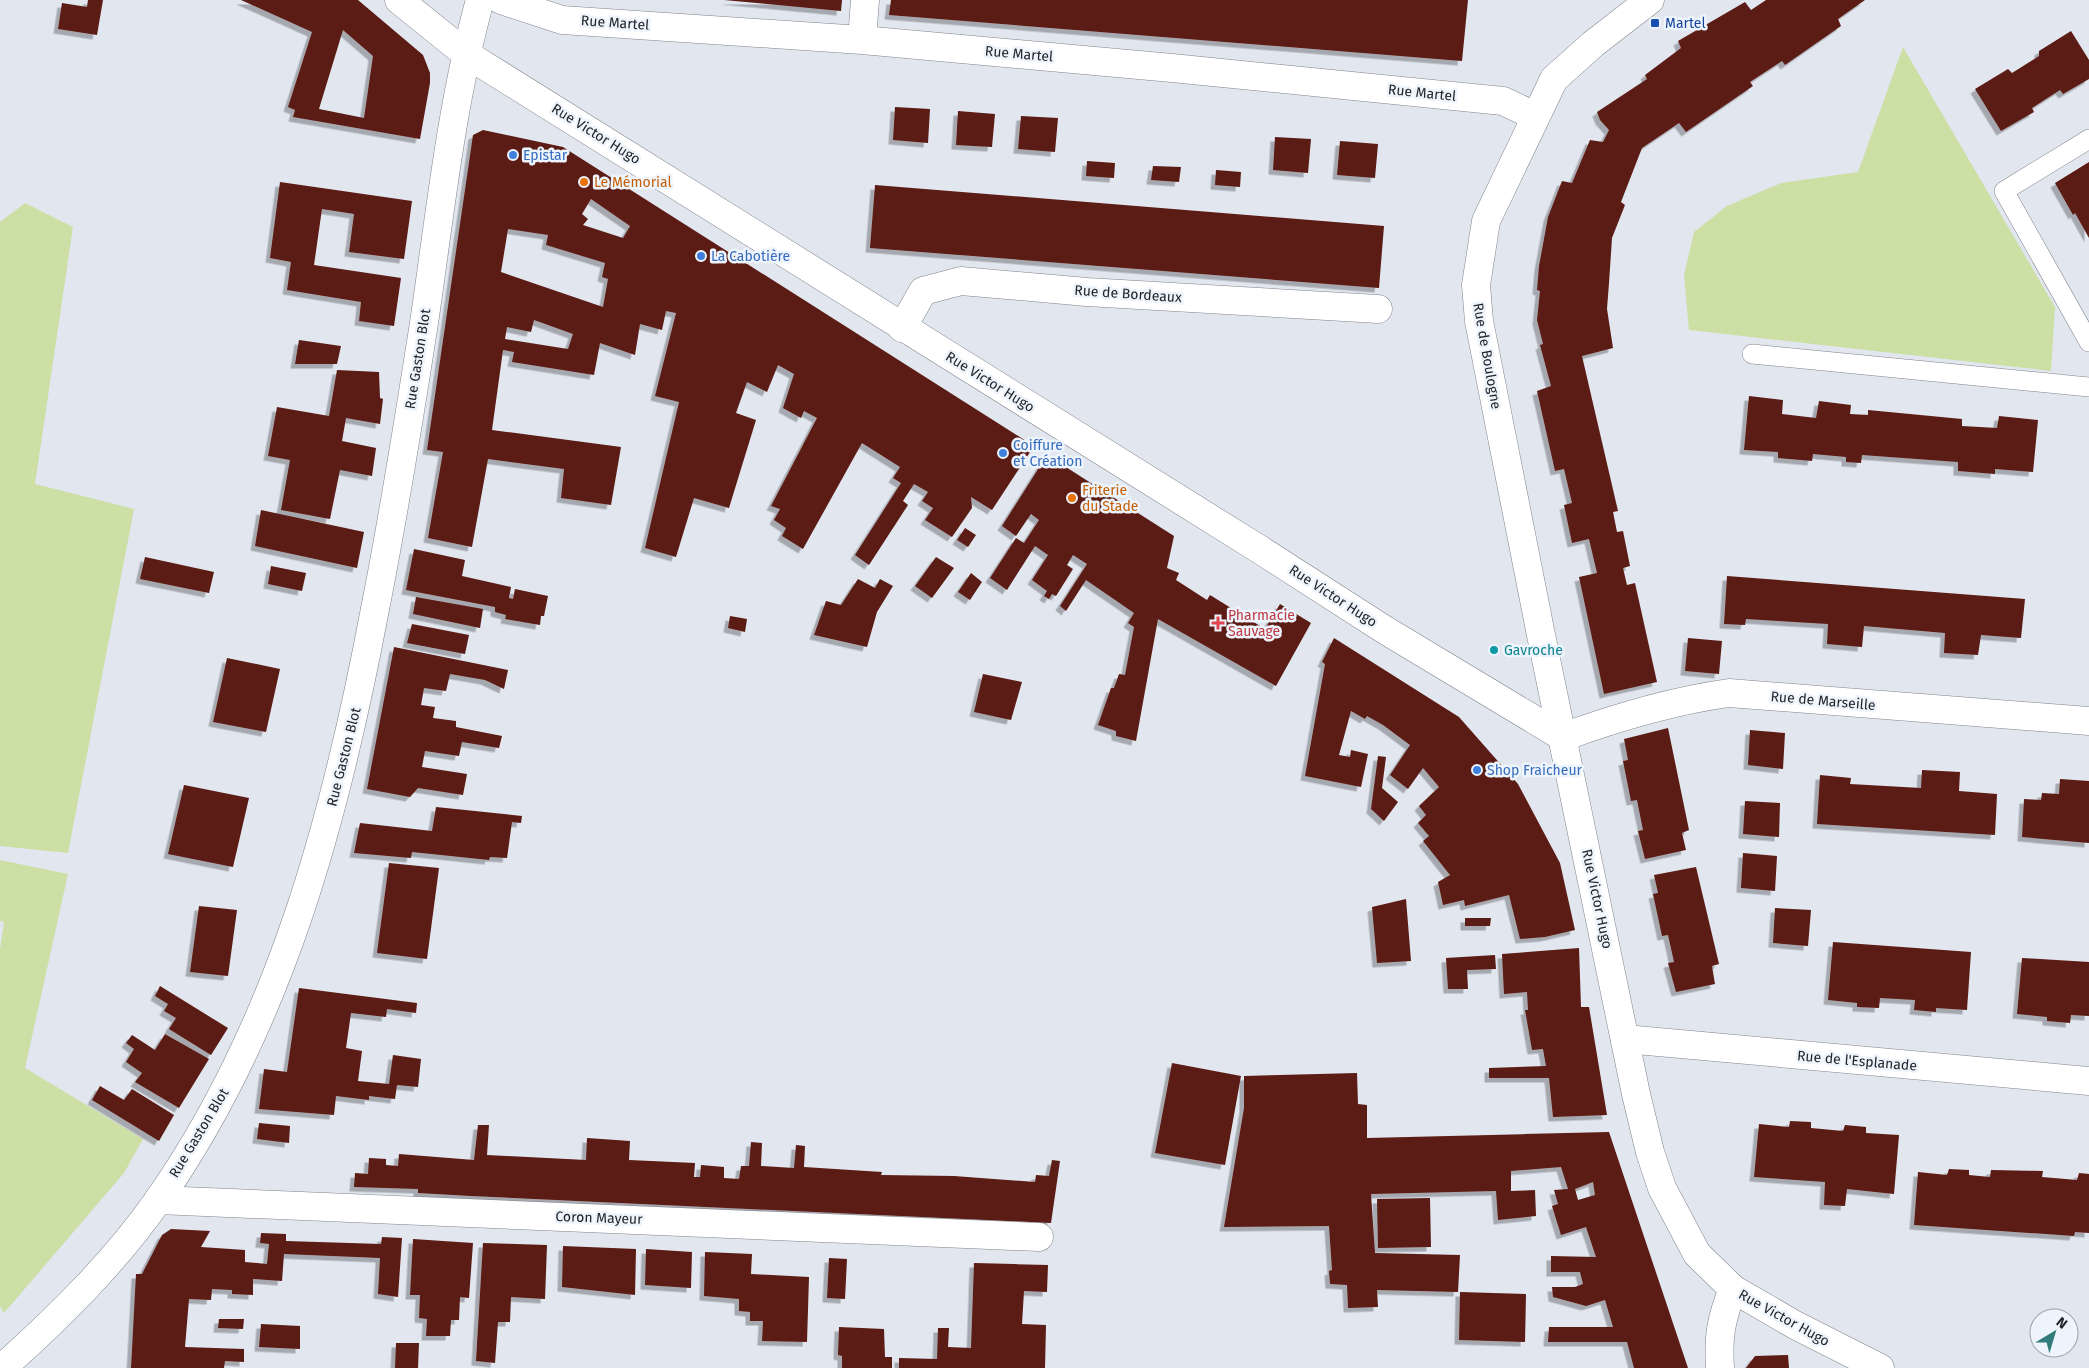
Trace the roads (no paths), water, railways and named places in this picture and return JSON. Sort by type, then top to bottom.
[{"type":"street","name":"Rue Victor Hugo","points":[[400,0],[466,54],[902,328],[1267,554],[1385,630],[1563,737],[1650,1152],[1662,1188],[1696,1254],[1733,1289],[1795,1325],[1880,1368]]},
{"type":"street","name":"Rue Gaston Blot","points":[[2,1364],[38,1336],[92,1281],[117,1254],[158,1200],[228,1086],[251,1038],[284,955],[337,792],[356,713],[400,478],[466,54],[480,0]]},
{"type":"street","name":"Rue Martel","points":[[501,0],[562,20],[862,40],[1172,68],[1503,101],[1535,116]]},
{"type":"street","points":[[862,40],[865,0]]},
{"type":"street","name":"Rue de Boulogne","points":[[1563,737],[1479,321],[1476,285],[1486,221],[1554,79],[1593,44],[1650,0]]},
{"type":"street","name":"Rue de Bordeaux","points":[[902,328],[923,291],[961,281],[1086,292],[1378,309]]},
{"type":"street","name":"Rue de Marseille","points":[[1563,737],[1644,709],[1686,699],[1729,693],[2089,721]]},
{"type":"street","name":"Rue de l'Esplanade","points":[[1626,1038],[2089,1081]]},
{"type":"street","name":"Coron Mayeur","points":[[158,1200],[1039,1237]]},
{"type":"street","points":[[1720,1368],[1722,1317],[1733,1289]]},
{"type":"lane","points":[[2089,139],[2004,191],[2089,342]]},
{"type":"lane","points":[[1752,354],[2089,387]]},
{"type":"place","name":"Martel","points":[[1655,23]]},
{"type":"place","name":"Epistar","points":[[513,155]]},
{"type":"place","name":"Le Mémorial","points":[[584,182]]},
{"type":"place","name":"La Cabotière","points":[[701,256]]},
{"type":"place","name":"Coiffure et Création","points":[[1003,453]]},
{"type":"place","name":"Friterie du Stade","points":[[1072,498]]},
{"type":"place","name":"Pharmacie Sauvage","points":[[1218,623]]},
{"type":"place","name":"Gavroche","points":[[1494,650]]},
{"type":"place","name":"Shop Fraicheur","points":[[1477,770]]}]
